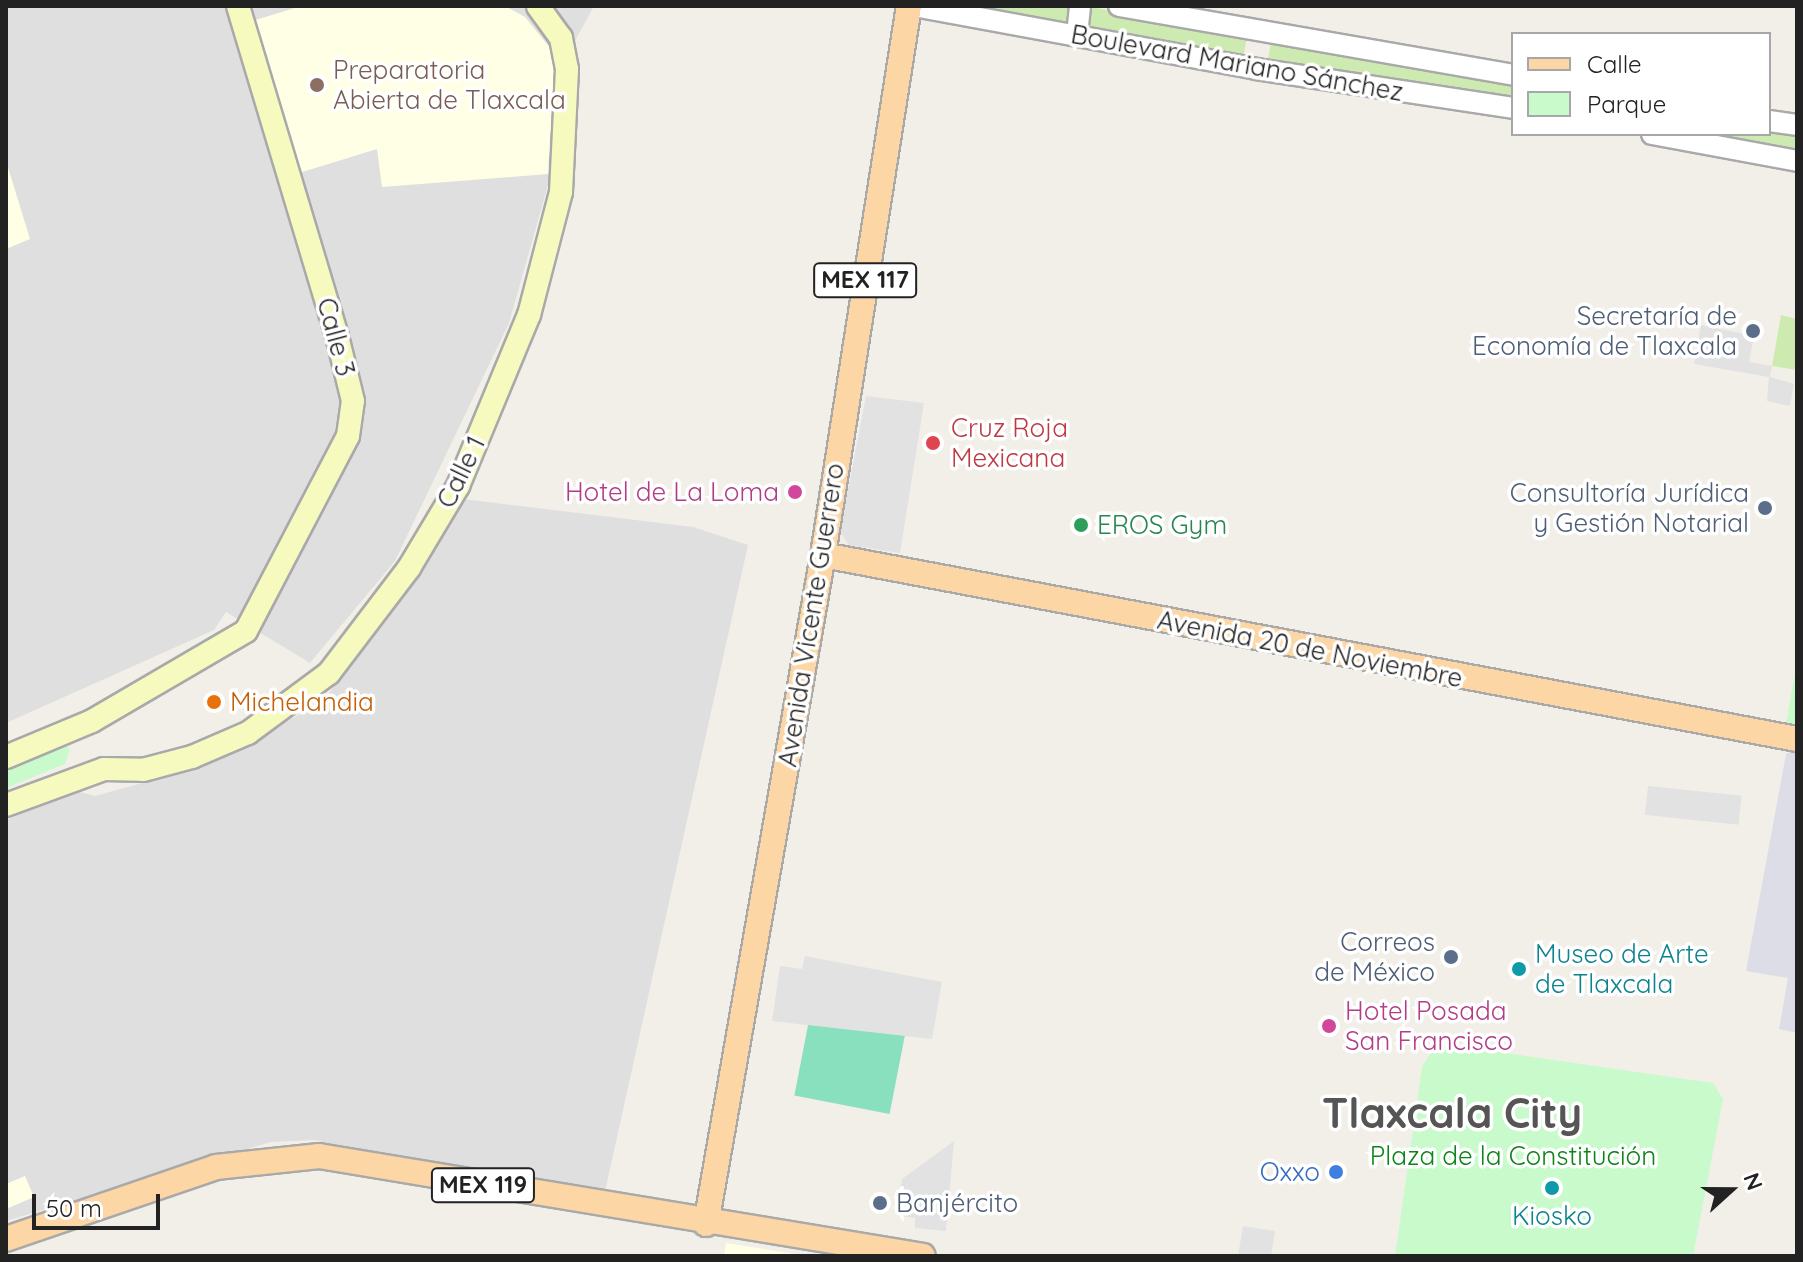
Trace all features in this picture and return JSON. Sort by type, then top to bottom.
[{"type":"main road","name":"Calle 3","points":[[6,757],[92,721],[228,646],[246,631],[307,520],[348,436],[353,401],[238,6]]},
{"type":"main road","name":"Calle 1","points":[[6,805],[104,769],[143,770],[192,757],[248,733],[287,708],[329,673],[409,568],[458,486],[529,315],[561,192],[567,69],[561,38],[538,6]]},
{"type":"main road","name":"Avenida Vicente Guerrero","points":[[706,1224],[823,555],[911,6]]},
{"type":"main road","name":"Avenida 20 de Noviembre","points":[[823,555],[1797,739]]},
{"type":"main road","name":"MEX 119","points":[[6,1239],[174,1180],[259,1162],[319,1156],[706,1224],[923,1256]]},
{"type":"main road","name":"MEX 119","points":[[6,1255],[259,1162]]},
{"type":"street","name":"Boulevard Mariano Sánchez","points":[[911,6],[1511,108]]},
{"type":"street","points":[[1077,35],[1080,6]]},
{"type":"street","name":"Boulevard Mariano Sánchez","points":[[1119,6],[1511,75]]},
{"type":"street","points":[[1771,121],[1797,125]]},
{"type":"street","points":[[1663,136],[1797,161]]},
{"type":"shaded area","points":[[6,6],[594,6],[575,41],[558,150],[509,323],[395,561],[310,663],[226,612],[214,630],[6,723]]},
{"type":"shaded area","points":[[301,6],[505,6],[525,17],[555,54],[548,174],[382,187],[377,149],[299,173],[252,21]]},
{"type":"shaded area","points":[[6,161],[30,239],[6,249]]},
{"type":"shaded area","points":[[1701,325],[1754,336],[1749,362],[1772,366],[1770,377],[1794,384],[1790,406],[1767,401],[1769,377],[1694,364]]},
{"type":"shaded area","points":[[866,396],[924,403],[900,553],[849,545],[840,532]]},
{"type":"shaded area","points":[[463,499],[693,527],[748,545],[604,1196],[436,1169],[314,1140],[271,1142],[6,1221],[6,820],[76,791],[95,796],[182,772],[321,704],[439,543]]},
{"type":"shaded area","points":[[1797,748],[1797,1033],[1779,1029],[1788,978],[1746,971],[1786,754]]},
{"type":"shaded area","points":[[1648,786],[1741,796],[1738,825],[1645,815]]},
{"type":"shaded area","points":[[805,956],[942,982],[932,1039],[772,1021],[780,966],[802,969]]},
{"type":"shaded area","points":[[954,1141],[946,1231],[915,1228],[915,1218],[896,1215],[902,1179]]},
{"type":"shaded area","points":[[25,1176],[34,1197],[6,1209],[6,1184]]},
{"type":"shaded area","points":[[1243,1226],[1275,1231],[1271,1256],[1238,1256]]},
{"type":"shaded area","points":[[726,1243],[807,1256],[724,1256]]},
{"type":"green space","points":[[961,6],[1077,6],[1074,25]]},
{"type":"green space","points":[[1086,6],[1247,37],[1243,59],[1082,28]]},
{"type":"green space","points":[[1272,37],[1511,80],[1511,97],[1267,64]]},
{"type":"green space","points":[[1771,124],[1797,129],[1797,153],[1712,136],[1771,136]]},
{"type":"green space","points":[[1781,315],[1797,319],[1797,370],[1772,366]]},
{"type":"green space","points":[[1797,661],[1797,726],[1786,724]]},
{"type":"green space","points":[[57,742],[70,749],[65,764],[6,788],[6,765]]},
{"type":"green space","points":[[810,1015],[905,1034],[890,1114],[794,1095]]},
{"type":"green space","name":"Plaza de la Constitución","points":[[1449,1045],[1713,1083],[1723,1099],[1693,1256],[1395,1256],[1422,1067],[1430,1054]]},
{"type":"place","name":"Preparatoria Abierta de Tlaxcala","points":[[317,85]]},
{"type":"place","name":"Secretaría de Economía de Tlaxcala","points":[[1753,331]]},
{"type":"place","name":"Cruz Roja Mexicana","points":[[933,443]]},
{"type":"place","name":"Hotel de La Loma","points":[[795,492]]},
{"type":"place","name":"Consultoría Jurídica y Gestión Notarial","points":[[1765,508]]},
{"type":"place","name":"EROS Gym","points":[[1081,525]]},
{"type":"place","name":"Michelandia","points":[[214,702]]},
{"type":"place","name":"Correos de México","points":[[1451,957]]},
{"type":"place","name":"Museo de Arte de Tlaxcala","points":[[1519,969]]},
{"type":"place","name":"Hotel Posada San Francisco","points":[[1329,1026]]},
{"type":"place","name":"Oxxo","points":[[1336,1172]]},
{"type":"place","name":"Kiosko","points":[[1552,1188]]},
{"type":"place","name":"Banjército","points":[[880,1203]]},
{"type":"district","name":"Tlaxcala City","points":[[1452,1113]]}]
